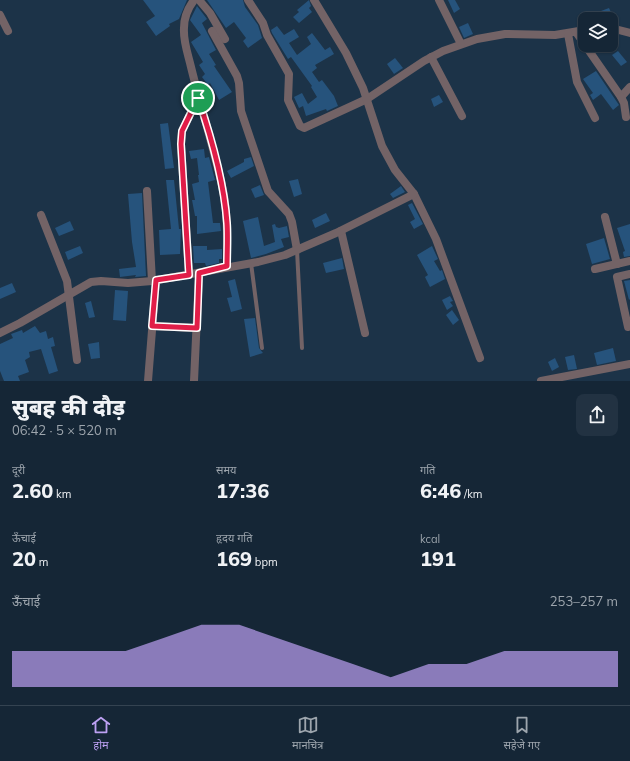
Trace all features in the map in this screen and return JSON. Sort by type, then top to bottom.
[{"type":"street","points":[[194,0],[189,7],[184,29],[186,48],[224,192],[227,224],[227,266]]},
{"type":"street","points":[[199,0],[210,13],[225,40]]},
{"type":"street","points":[[248,0],[263,23],[267,35],[289,74],[288,100],[300,126],[307,127],[367,98],[431,57],[476,38],[505,34],[578,32]]},
{"type":"street","points":[[314,0],[346,53],[367,98],[382,146],[395,170],[414,194],[436,238],[480,358]]},
{"type":"street","points":[[438,0],[461,44]]},
{"type":"street","points":[[0,15],[8,31]]},
{"type":"street","points":[[618,30],[630,34]]},
{"type":"street","points":[[212,31],[239,83],[241,111],[268,191],[288,214],[292,222],[297,250]]},
{"type":"street","points":[[572,33],[624,103],[626,117]]},
{"type":"street","points":[[572,33],[577,82],[595,118]]},
{"type":"street","points":[[431,57],[462,116]]},
{"type":"street","points":[[620,97],[630,87]]},
{"type":"street","points":[[189,275],[181,144],[182,131],[198,98]]},
{"type":"street","points":[[147,190],[154,281],[148,381]]},
{"type":"street","points":[[1,330],[70,296],[91,282],[101,280],[128,283],[154,281],[285,255],[341,231],[414,194]]},
{"type":"street","points":[[40,215],[63,268],[70,296],[78,360]]},
{"type":"street","points":[[605,217],[617,264]]},
{"type":"street","points":[[341,231],[365,333]]},
{"type":"street","points":[[595,269],[630,261]]},
{"type":"street","points":[[194,381],[199,273]]},
{"type":"street","points":[[628,327],[617,277],[630,274]]},
{"type":"street","points":[[152,326],[197,328]]},
{"type":"street","points":[[541,381],[630,364]]},
{"type":"lane","points":[[297,250],[302,348]]},
{"type":"lane","points":[[250,263],[262,348]]},
{"type":"building","points":[[143,0],[187,0],[179,19],[169,24],[170,26],[156,36],[146,22],[155,16]]},
{"type":"building","points":[[207,0],[243,0],[245,7],[258,25],[262,38],[248,48],[243,41],[246,38],[234,22],[226,28]]},
{"type":"building","points":[[309,0],[311,6],[309,8],[312,12],[299,23],[293,17],[299,12],[297,10]]},
{"type":"building","points":[[448,0],[455,0],[460,9],[454,13]]},
{"type":"building","points":[[197,6],[207,19],[202,23],[216,50],[209,54],[216,65],[214,66],[232,92],[219,100],[210,83],[208,85],[202,77],[205,74],[199,65],[203,62],[191,42],[201,35],[190,20]]},
{"type":"building","points":[[609,8],[611,12],[601,12]]},
{"type":"building","points":[[468,23],[473,34],[464,38],[459,27]]},
{"type":"building","points":[[277,26],[284,35],[294,29],[299,37],[289,43],[297,55],[311,44],[307,37],[312,33],[325,50],[330,47],[334,54],[315,65],[317,68],[312,72],[319,82],[322,80],[334,96],[338,106],[327,111],[326,109],[306,116],[303,106],[299,108],[294,97],[302,93],[308,104],[317,97],[311,87],[312,86],[291,57],[288,59],[272,33],[271,30]]},
{"type":"building","points":[[618,51],[627,62],[621,66],[612,55]]},
{"type":"building","points":[[395,58],[403,68],[394,74],[387,64]]},
{"type":"building","points":[[596,71],[619,105],[613,110],[601,94],[593,100],[590,95],[593,93],[583,79]]},
{"type":"building","points":[[439,95],[443,102],[434,107],[431,99]]},
{"type":"building","points":[[168,123],[174,168],[165,169],[160,124]]},
{"type":"building","points":[[204,149],[205,158],[209,157],[215,180],[208,182],[213,223],[220,223],[221,231],[197,234],[197,216],[195,216],[192,200],[195,200],[192,184],[199,182],[199,175],[197,158],[191,159],[189,151]]},
{"type":"building","points":[[251,157],[254,166],[231,178],[227,171],[244,162],[244,159]]},
{"type":"building","points":[[298,179],[302,194],[294,197],[289,181]]},
{"type":"building","points":[[166,180],[174,180],[179,229],[181,229],[180,254],[160,255],[159,230],[171,229]]},
{"type":"building","points":[[260,185],[264,195],[255,198],[251,189]]},
{"type":"building","points":[[401,186],[405,192],[393,198],[390,194]]},
{"type":"building","points":[[142,193],[146,276],[135,277],[136,275],[120,277],[119,269],[136,267],[132,242],[128,194]]},
{"type":"building","points":[[412,203],[423,224],[414,229],[410,222],[415,219],[408,205]]},
{"type":"building","points":[[326,213],[330,221],[315,228],[312,220]]},
{"type":"building","points":[[258,217],[264,246],[275,242],[272,225],[275,224],[276,227],[279,228],[287,226],[289,237],[281,239],[284,247],[251,258],[243,221]]},
{"type":"building","points":[[70,221],[74,230],[59,236],[55,228]]},
{"type":"building","points":[[630,224],[630,256],[624,257],[623,252],[625,251],[617,228]]},
{"type":"building","points":[[604,238],[610,259],[592,264],[586,244]]},
{"type":"building","points":[[80,246],[83,253],[68,260],[65,252]]},
{"type":"building","points":[[193,246],[207,246],[207,250],[222,249],[222,259],[219,259],[219,263],[206,266],[205,263],[194,263]]},
{"type":"building","points":[[432,246],[438,259],[434,261],[440,271],[442,270],[445,279],[430,287],[425,277],[428,275],[417,255]]},
{"type":"building","points":[[342,258],[344,269],[326,273],[323,263]]},
{"type":"building","points":[[235,279],[242,309],[231,312],[227,298],[232,297],[228,281]]},
{"type":"building","points":[[630,280],[630,299],[629,300],[624,281]]},
{"type":"building","points":[[12,283],[16,292],[0,299],[0,288]]},
{"type":"building","points":[[115,290],[128,291],[126,321],[113,320]]},
{"type":"building","points":[[450,296],[453,301],[450,302],[453,306],[447,310],[442,300]]},
{"type":"building","points":[[91,301],[95,317],[89,318],[85,303]]},
{"type":"building","points":[[452,310],[459,320],[453,325],[446,315]]},
{"type":"building","points":[[255,318],[259,348],[263,353],[250,357],[244,319]]},
{"type":"building","points":[[35,326],[40,333],[46,331],[48,339],[53,337],[55,346],[51,347],[58,371],[49,374],[41,349],[29,352],[30,357],[25,360],[29,372],[18,376],[20,381],[4,381],[0,371],[0,344],[13,338],[11,334],[22,330],[23,333]]},
{"type":"building","points":[[99,342],[100,358],[91,359],[88,344]]},
{"type":"building","points":[[613,348],[616,361],[597,365],[594,353]]},
{"type":"building","points":[[574,355],[577,369],[568,370],[565,357]]},
{"type":"building","points":[[555,358],[559,367],[552,371],[548,362]]},
{"type":"route","points":[[198,98],[224,192],[227,224],[227,266],[199,273],[197,328],[152,326],[156,280],[189,275],[181,144],[182,131],[198,98]]}]
